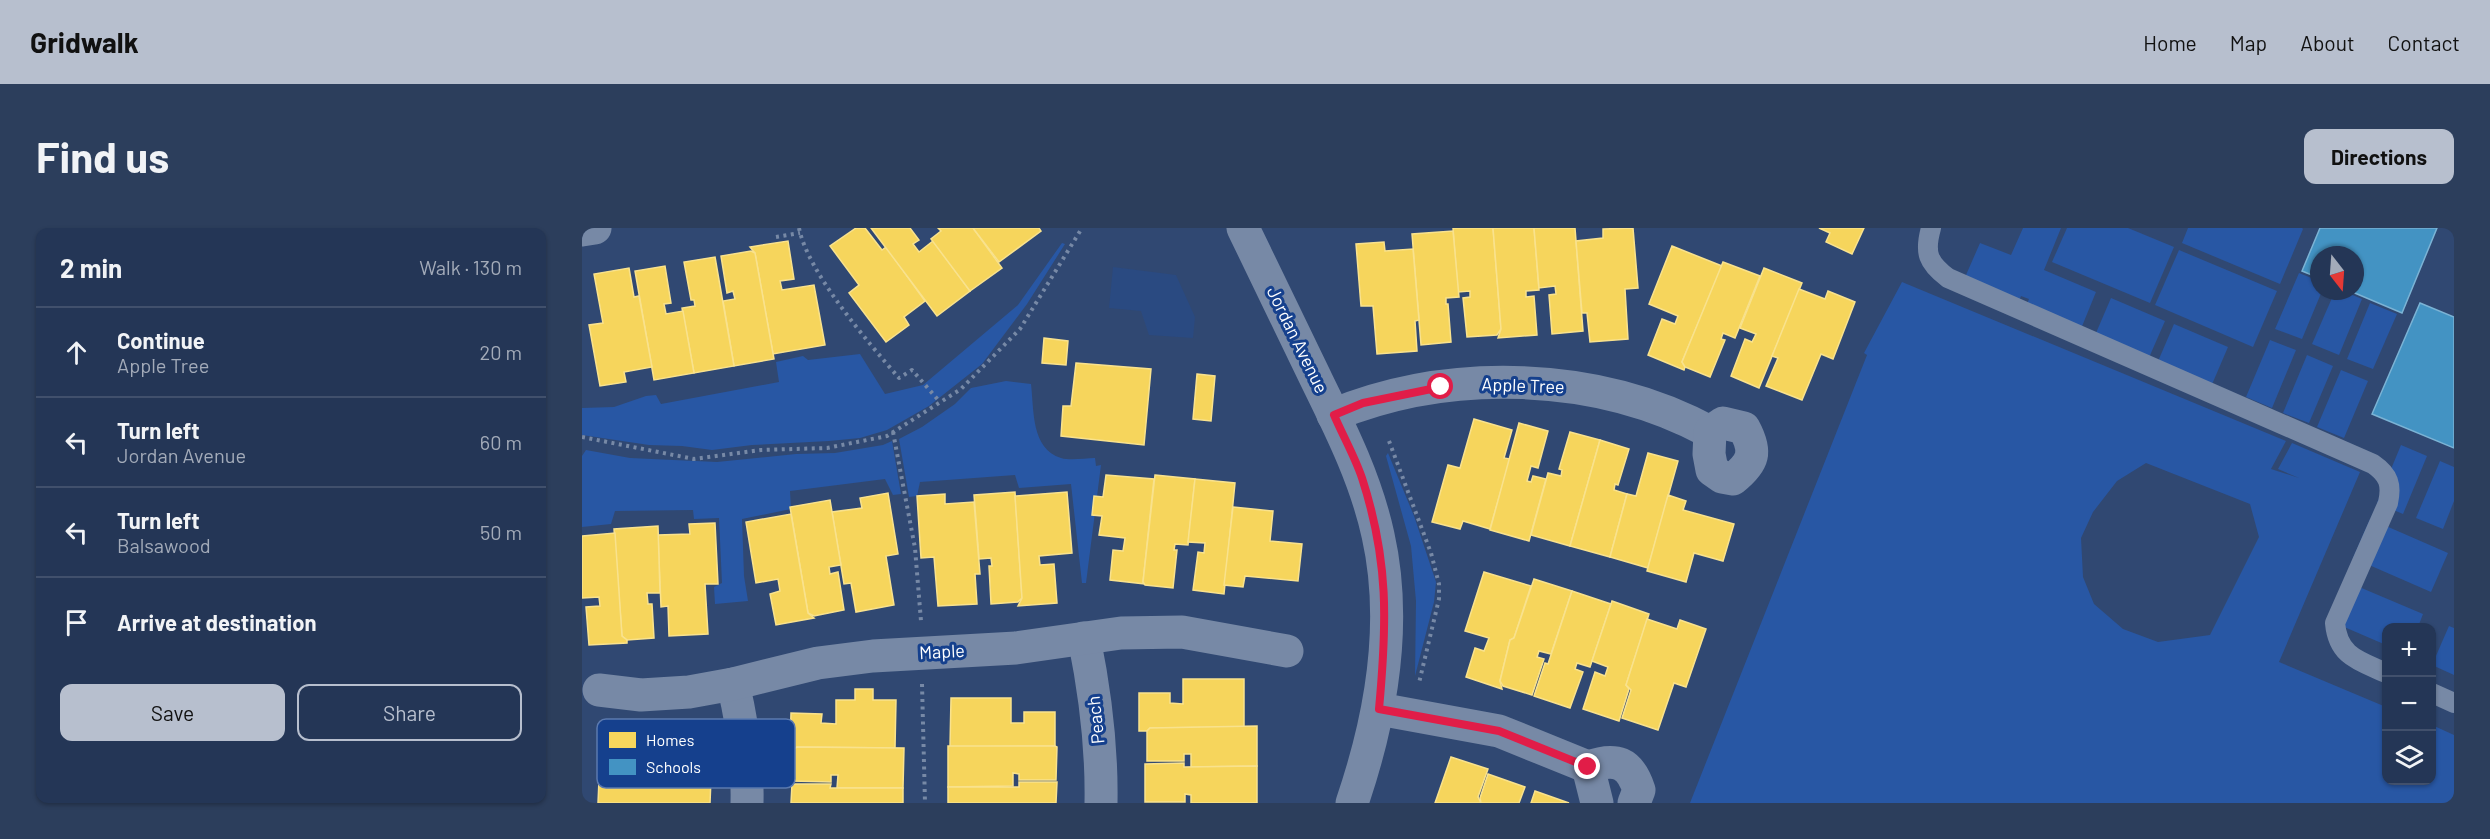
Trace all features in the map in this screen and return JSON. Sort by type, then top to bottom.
[{"type":"street","points":[[582,230],[595,228]]},
{"type":"street","name":"Jordan Avenue","points":[[1243,228],[1334,415],[1361,476],[1378,536],[1385,589],[1386,624],[1379,709],[1366,764],[1352,803]]},
{"type":"street","name":"Apple Tree","points":[[1334,415],[1363,403],[1441,387],[1495,382],[1548,384],[1600,391],[1649,406],[1710,432]]},
{"type":"street","name":"Maple","points":[[599,690],[641,695],[689,693],[840,660],[1016,648],[1121,633],[1182,632],[1287,651]]},
{"type":"street","name":"Peach","points":[[1084,638],[1091,675],[1101,778],[1101,803]]},
{"type":"street","points":[[733,684],[741,719]]},
{"type":"street","points":[[1379,709],[1499,731],[1588,767],[1604,761],[1619,763],[1633,774],[1639,790],[1634,803]]},
{"type":"street","points":[[1588,767],[1597,803]]},
{"type":"street","points":[[747,788],[747,803]]},
{"type":"lane","points":[[1931,228],[1927,244],[1929,259],[1936,269],[1948,278],[2373,464],[2383,471],[2388,478],[2391,490],[2388,503],[2335,623],[2339,641],[2351,657],[2382,671]]},
{"type":"lane","points":[[2436,695],[2454,703]]},
{"type":"path","points":[[582,437],[694,459],[761,450],[826,448],[887,436],[961,389],[1020,329],[1082,228]]},
{"type":"path","points":[[776,237],[800,230],[819,275],[882,358],[899,378],[912,370],[940,402]]},
{"type":"path","points":[[892,432],[915,548],[922,624]]},
{"type":"path","points":[[1389,441],[1431,553],[1439,584],[1439,599],[1419,683]]},
{"type":"path","points":[[921,673],[925,803]]},
{"type":"shaded area","points":[[2023,228],[2061,228],[2044,270],[2096,292],[2076,341],[2021,319],[2029,299],[2021,296],[2014,314],[1959,291],[1980,243],[2011,255]]},
{"type":"shaded area","points":[[2067,228],[2128,228],[2174,247],[2150,303],[2052,262]]},
{"type":"shaded area","points":[[2188,228],[2303,229],[2280,284],[2182,243]]},
{"type":"shaded area","points":[[1062,243],[1065,244],[1027,304],[982,364],[929,406],[887,430],[860,438],[712,450],[649,445],[582,435],[582,408],[614,407],[656,395],[661,404],[779,382],[776,362],[803,356],[808,360],[860,354],[885,394],[923,385],[1018,305]]},
{"type":"shaded area","points":[[2179,250],[2277,291],[2253,347],[2155,305]]},
{"type":"shaded area","points":[[1113,267],[1176,275],[1195,317],[1193,338],[1149,335],[1141,311],[1109,308]]},
{"type":"shaded area","points":[[2299,273],[2310,277],[2310,300],[2318,300],[2302,339],[2275,329]]},
{"type":"shaded area","points":[[1902,282],[2286,441],[2271,469],[2299,478],[2278,469],[2292,443],[2360,472],[2279,662],[2382,705],[2382,785],[2436,785],[2436,727],[2454,735],[2454,803],[1690,803],[1867,355],[1864,353]],"holes":[[[2146,463],[2250,504],[2259,537],[2210,635],[2158,642],[2123,629],[2094,604],[2083,577],[2081,538],[2093,512],[2117,481]]]},
{"type":"shaded area","points":[[2111,298],[2165,321],[2144,369],[2090,347]]},
{"type":"shaded area","points":[[2331,300],[2362,300],[2339,355],[2312,344]]},
{"type":"shaded area","points":[[2370,303],[2397,314],[2373,369],[2347,359]]},
{"type":"shaded area","points":[[2174,324],[2228,347],[2207,396],[2153,373]]},
{"type":"shaded area","points":[[2270,340],[2296,350],[2272,408],[2246,397]]},
{"type":"shaded area","points":[[2307,355],[2333,366],[2309,423],[2283,413]]},
{"type":"shaded area","points":[[2341,370],[2368,381],[2344,438],[2317,427]]},
{"type":"shaded area","points":[[1006,381],[1031,384],[1036,427],[1044,446],[1051,453],[1065,459],[1095,458],[1096,466],[1101,465],[1086,583],[1082,583],[1071,484],[1019,488],[1015,475],[920,482],[917,496],[909,497],[899,439],[922,427],[955,404],[971,388]]},
{"type":"shaded area","points":[[892,441],[901,494],[893,495],[885,479],[790,491],[791,509],[742,519],[744,576],[748,601],[715,604],[714,587],[722,583],[719,518],[694,519],[693,510],[615,511],[611,524],[582,527],[582,456],[586,450],[630,458],[717,462],[796,454],[835,453],[883,445]]},
{"type":"shaded area","points":[[2401,445],[2427,456],[2403,514],[2377,503]]},
{"type":"shaded area","points":[[1388,453],[1414,516],[1436,582],[1434,602],[1415,676],[1416,601],[1411,546],[1386,456]]},
{"type":"shaded area","points":[[2440,461],[2454,467],[2454,501],[2443,529],[2416,518]]},
{"type":"shaded area","points":[[2370,519],[2448,553],[2431,592],[2353,558]]},
{"type":"shaded area","points":[[2345,581],[2423,614],[2420,623],[2382,623],[2382,643],[2328,620]]},
{"type":"shaded area","points":[[2449,626],[2454,628],[2454,675],[2436,667],[2436,656]]},
{"type":"building: Homes","points":[[856,228],[865,228],[882,250],[886,247],[925,301],[904,317],[909,325],[886,342],[849,293],[859,285],[830,246]]},
{"type":"building: Homes","points":[[871,228],[910,228],[919,240],[913,244],[919,252],[933,241],[970,291],[937,316]]},
{"type":"building: Homes","points":[[938,228],[973,228],[1002,268],[970,291],[931,239],[941,231]]},
{"type":"building: Homes","points":[[973,228],[1039,228],[1041,231],[999,262]]},
{"type":"building: Homes","points":[[1453,228],[1493,228],[1501,329],[1497,335],[1467,337],[1463,298],[1470,297],[1470,291],[1458,292]]},
{"type":"building: Homes","points":[[1493,228],[1534,228],[1539,290],[1526,291],[1526,297],[1534,296],[1537,335],[1498,338],[1501,329]]},
{"type":"building: Homes","points":[[1534,228],[1575,228],[1583,331],[1552,334],[1549,295],[1556,294],[1555,286],[1539,288]]},
{"type":"building: Homes","points":[[1633,228],[1638,288],[1625,289],[1628,339],[1590,342],[1587,313],[1582,313],[1576,241],[1603,238],[1603,229]]},
{"type":"building: Homes","points":[[1819,228],[1864,228],[1852,254],[1826,242],[1830,233]]},
{"type":"building: Homes","points":[[1453,231],[1459,297],[1446,298],[1451,342],[1421,345],[1412,234]]},
{"type":"building: Homes","points":[[788,241],[794,279],[780,281],[782,290],[814,285],[825,345],[773,354],[755,253],[750,247]]},
{"type":"building: Homes","points":[[1384,242],[1385,251],[1413,249],[1419,320],[1415,321],[1417,351],[1377,354],[1373,306],[1361,306],[1356,244]]},
{"type":"building: Homes","points":[[1672,246],[1722,266],[1682,362],[1684,370],[1648,355],[1662,319],[1675,324],[1678,316],[1649,304]]},
{"type":"building: Homes","points":[[751,251],[755,253],[774,359],[734,366],[723,301],[735,299],[733,291],[727,293],[721,256]]},
{"type":"building: Homes","points":[[715,257],[734,366],[694,373],[682,308],[695,306],[694,300],[691,300],[684,262]]},
{"type":"building: Homes","points":[[1723,262],[1760,276],[1735,338],[1723,333],[1721,339],[1725,340],[1710,377],[1685,367],[1682,362]]},
{"type":"building: Homes","points":[[665,266],[671,303],[664,304],[666,314],[683,311],[694,373],[654,380],[635,271]]},
{"type":"building: Homes","points":[[629,268],[634,297],[639,296],[652,367],[624,372],[626,382],[600,386],[589,325],[603,323],[594,274]]},
{"type":"building: Homes","points":[[1764,268],[1802,283],[1759,388],[1731,376],[1745,339],[1752,342],[1756,334],[1740,328]]},
{"type":"building: Homes","points":[[1799,289],[1825,299],[1828,291],[1855,302],[1833,359],[1821,354],[1802,400],[1766,386],[1778,358],[1772,356]]},
{"type":"building: Homes","points":[[1044,338],[1068,341],[1066,365],[1042,363]]},
{"type":"building: Homes","points":[[1076,363],[1151,369],[1144,445],[1061,436],[1063,406],[1071,406]]},
{"type":"building: Homes","points":[[1197,374],[1215,376],[1211,421],[1193,419]]},
{"type":"building: Homes","points":[[1474,419],[1512,430],[1504,458],[1510,459],[1490,529],[1463,521],[1460,529],[1432,522],[1448,465],[1460,468]]},
{"type":"building: Homes","points":[[1519,423],[1548,431],[1538,468],[1531,466],[1527,481],[1531,482],[1533,476],[1546,479],[1529,541],[1490,530]]},
{"type":"building: Homes","points":[[1570,432],[1600,440],[1570,546],[1531,535],[1548,473],[1561,476],[1562,470],[1559,469]]},
{"type":"building: Homes","points":[[1600,440],[1629,449],[1618,485],[1615,484],[1614,490],[1627,494],[1610,557],[1570,546]]},
{"type":"building: Homes","points":[[1648,453],[1678,461],[1648,568],[1610,557],[1627,494],[1636,496]]},
{"type":"building: Homes","points":[[1106,475],[1154,479],[1143,582],[1145,584],[1110,580],[1113,550],[1123,551],[1125,538],[1099,535],[1102,516],[1092,515],[1094,496],[1103,497]]},
{"type":"building: Homes","points":[[1155,475],[1195,479],[1188,545],[1175,544],[1174,550],[1177,550],[1173,588],[1145,585],[1143,582]]},
{"type":"building: Homes","points":[[1195,479],[1235,483],[1224,594],[1193,590],[1198,552],[1204,553],[1205,543],[1188,542]]},
{"type":"building: Homes","points":[[1015,492],[1022,598],[1018,602],[991,604],[989,566],[992,566],[991,558],[979,559],[974,495]]},
{"type":"building: Homes","points":[[1067,492],[1072,553],[1039,556],[1040,565],[1054,564],[1057,603],[1018,606],[1022,598],[1015,496]]},
{"type":"building: Homes","points":[[888,493],[898,554],[886,556],[894,605],[856,612],[851,583],[844,584],[832,512],[862,508],[860,498]]},
{"type":"building: Homes","points":[[945,494],[945,504],[974,502],[980,574],[975,574],[977,604],[938,606],[934,557],[921,558],[917,496]]},
{"type":"building: Homes","points":[[1668,495],[1686,501],[1683,510],[1734,524],[1723,561],[1694,553],[1686,582],[1647,571]]},
{"type":"building: Homes","points":[[830,500],[841,565],[829,567],[830,574],[838,572],[844,610],[814,616],[808,613],[790,507]]},
{"type":"building: Homes","points":[[1233,507],[1273,511],[1270,541],[1302,544],[1298,581],[1245,576],[1243,587],[1224,585]]},
{"type":"building: Homes","points":[[791,514],[808,613],[814,618],[776,625],[770,594],[780,591],[778,579],[756,583],[746,522]]},
{"type":"building: Homes","points":[[715,523],[718,584],[705,584],[708,634],[669,636],[668,606],[661,607],[658,535],[690,534],[689,524]]},
{"type":"building: Homes","points":[[658,526],[660,593],[647,593],[648,604],[652,604],[654,638],[627,640],[622,636],[614,529]]},
{"type":"building: Homes","points":[[615,533],[622,636],[627,643],[589,645],[586,607],[600,606],[599,597],[582,598],[582,536]]},
{"type":"building: Homes","points":[[1484,572],[1531,586],[1514,638],[1510,640],[1500,681],[1502,689],[1466,677],[1475,648],[1484,651],[1489,638],[1465,631]]},
{"type":"building: Homes","points":[[1534,579],[1572,591],[1551,654],[1539,651],[1537,657],[1544,659],[1532,695],[1503,686],[1500,681],[1510,640],[1514,638]]},
{"type":"building: Homes","points":[[1572,591],[1611,604],[1590,667],[1577,663],[1575,669],[1583,672],[1570,708],[1534,696],[1545,663],[1548,664]]},
{"type":"building: Homes","points":[[1612,601],[1649,614],[1626,685],[1629,689],[1619,721],[1583,709],[1595,672],[1605,676],[1608,667],[1592,661]]},
{"type":"building: Homes","points":[[1647,619],[1677,629],[1680,620],[1706,629],[1686,687],[1674,683],[1658,730],[1622,718],[1631,690],[1626,685]]},
{"type":"building: Homes","points":[[1183,679],[1244,679],[1244,727],[1150,728],[1147,731],[1139,731],[1139,693],[1170,693],[1170,703],[1183,704]]},
{"type":"building: Homes","points":[[855,689],[873,689],[873,700],[896,700],[895,748],[795,748],[795,719],[791,719],[791,713],[822,714],[821,723],[836,724],[836,700],[855,700]]},
{"type":"building: Homes","points":[[951,698],[1011,698],[1011,723],[1024,723],[1024,712],[1055,712],[1055,746],[950,747]]},
{"type":"building: Homes","points":[[1257,726],[1257,766],[1191,767],[1191,754],[1184,754],[1184,761],[1147,761],[1147,731],[1150,728]]},
{"type":"building: Homes","points":[[948,746],[1055,746],[1057,747],[1056,780],[1019,780],[1019,774],[1013,773],[1013,786],[948,787]]},
{"type":"building: Homes","points":[[904,748],[903,788],[837,788],[838,775],[831,775],[831,782],[795,781],[795,749]]},
{"type":"building: Homes","points":[[1451,757],[1488,769],[1478,797],[1481,803],[1435,803]]},
{"type":"building: Homes","points":[[1184,763],[1184,767],[1257,766],[1257,803],[1191,803],[1191,795],[1185,794],[1185,802],[1145,802],[1145,764]]},
{"type":"building: Homes","points":[[1488,774],[1525,787],[1519,803],[1481,803],[1480,798]]},
{"type":"building: Homes","points":[[1019,782],[1057,782],[1056,803],[948,803],[948,787],[1019,787]]},
{"type":"building: Homes","points":[[795,784],[831,784],[830,788],[903,788],[903,803],[791,803],[792,788],[795,788]]},
{"type":"building: Homes","points":[[599,788],[711,788],[710,803],[598,803]]},
{"type":"building: Homes","points":[[1535,791],[1569,803],[1531,803]]},
{"type":"building: Schools","points":[[2320,228],[2437,228],[2402,313],[2364,297],[2364,246],[2312,246]]},
{"type":"building: Schools","points":[[2310,252],[2310,274],[2302,271]]},
{"type":"building: Schools","points":[[2420,303],[2454,317],[2454,448],[2372,414]]},
{"type":"route","points":[[1441,387],[1363,403],[1334,415],[1361,476],[1378,536],[1385,589],[1386,635],[1379,709],[1499,731],[1588,767]]}]
